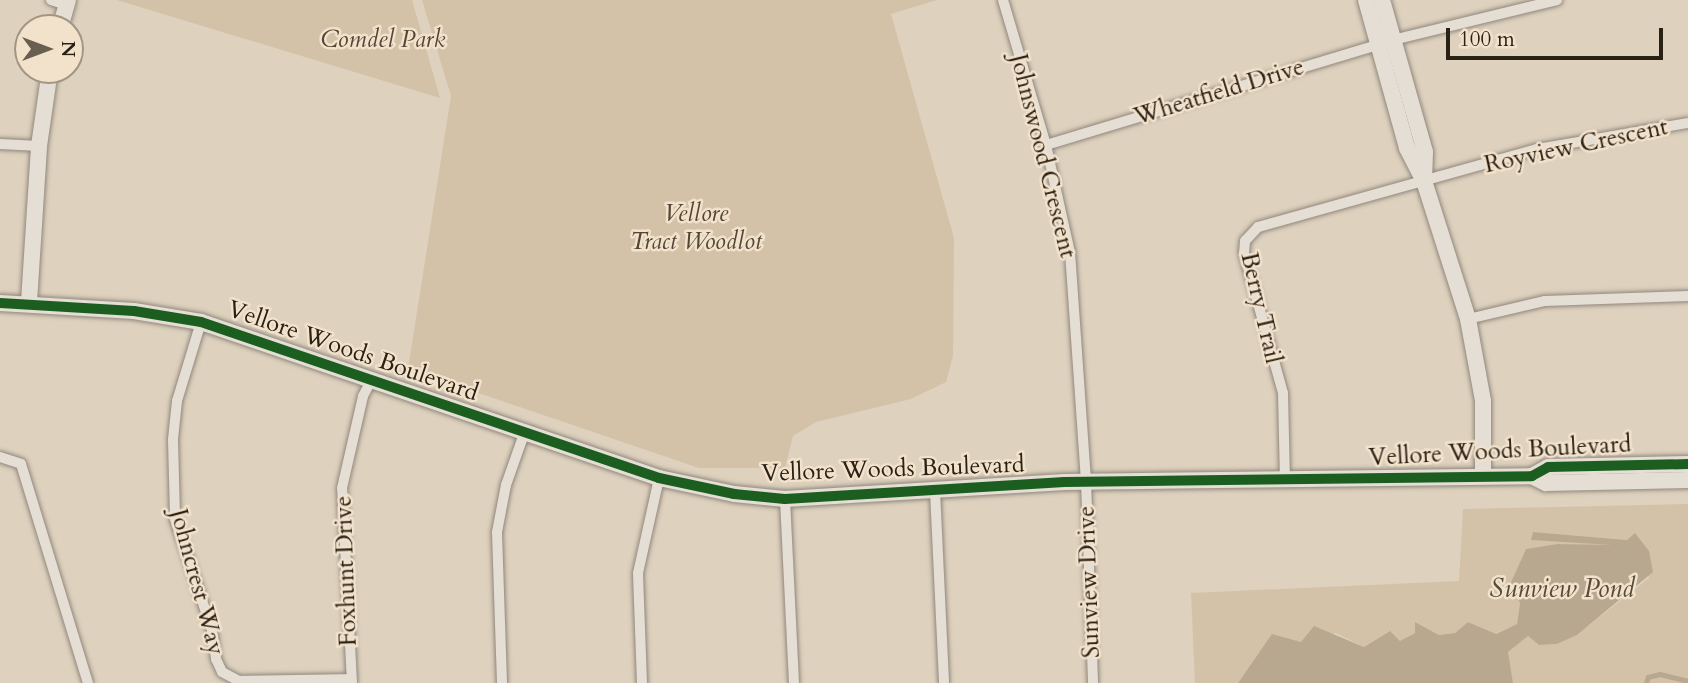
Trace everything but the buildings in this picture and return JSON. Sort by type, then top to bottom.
[{"type":"street","points":[[1004,2],[1016,0]]},
{"type":"street","points":[[1366,0],[1386,42],[1424,152],[1424,181],[1468,319],[1483,401],[1483,476]]},
{"type":"street","points":[[1382,0],[1386,42]]},
{"type":"street","name":"Wheatfield Drive","points":[[1046,145],[1386,42],[1557,0]]},
{"type":"street","name":"Johnswood Crescent","points":[[1004,2],[1046,145],[1070,252],[1086,481]]},
{"type":"street","points":[[29,302],[39,146],[48,84]]},
{"type":"street","name":"Royview Crescent","points":[[1424,181],[1537,149],[1688,124]]},
{"type":"street","points":[[0,144],[39,146]]},
{"type":"street","name":"Berry Trail","points":[[1285,481],[1283,393],[1244,253],[1245,241],[1258,227],[1424,181]]},
{"type":"street","points":[[1468,319],[1545,301],[1688,296]]},
{"type":"street","name":"Vellore Woods Boulevard","points":[[0,303],[29,302],[201,322],[659,478],[723,493],[785,499],[1086,481],[1285,481],[1532,476],[1548,467],[1688,464]]},
{"type":"street","name":"Johncrest Way","points":[[201,322],[176,414],[175,519],[212,630],[216,659],[222,672],[239,681],[352,681]]},
{"type":"street","name":"Foxhunt Drive","points":[[352,681],[342,488],[363,396],[372,379]]},
{"type":"street","points":[[502,683],[497,532],[506,485],[525,432]]},
{"type":"street","points":[[0,457],[21,464],[88,683]]},
{"type":"street","name":"Vellore Woods Boulevard","points":[[1532,476],[1546,484],[1688,480]]},
{"type":"street","points":[[642,683],[638,573],[659,478]]},
{"type":"street","name":"Sunview Drive","points":[[1086,481],[1093,683]]},
{"type":"street","points":[[935,491],[944,683]]},
{"type":"street","points":[[785,499],[794,683]]},
{"type":"green space","name":"Comdel Park","points":[[117,0],[412,0],[440,98]]},
{"type":"green space","name":"Vellore Tract Woodlot","points":[[422,0],[937,0],[891,14],[954,238],[953,356],[946,382],[911,399],[816,422],[793,436],[785,468],[699,468],[408,369],[451,96]]},
{"type":"green space","points":[[1688,504],[1688,683],[1513,683],[1507,652],[1528,636],[1539,645],[1557,644],[1577,635],[1649,578],[1642,547],[1628,540],[1533,532],[1532,540],[1606,542],[1616,546],[1557,544],[1526,549],[1511,582],[1520,603],[1517,624],[1495,634],[1468,622],[1455,633],[1439,635],[1415,622],[1415,633],[1400,641],[1389,631],[1364,647],[1336,633],[1301,642],[1272,635],[1238,683],[1195,683],[1191,593],[1459,581],[1463,509]]},
{"type":"water","name":"Sunview Pond","points":[[1533,532],[1627,540],[1635,533],[1649,551],[1653,572],[1577,635],[1557,644],[1539,645],[1528,636],[1508,652],[1513,683],[1238,683],[1272,634],[1301,642],[1314,626],[1364,647],[1390,631],[1400,641],[1415,633],[1415,622],[1439,635],[1455,633],[1468,622],[1496,634],[1517,624],[1520,603],[1511,582],[1526,549],[1557,544],[1613,545],[1531,540]]},
{"type":"waterway","points":[[1646,683],[1648,677],[1660,674],[1688,681]]},
{"type":"cycle path","points":[[0,303],[134,311],[201,322],[659,478],[734,494],[785,499],[1064,482],[1532,476],[1548,467],[1688,464]]}]
